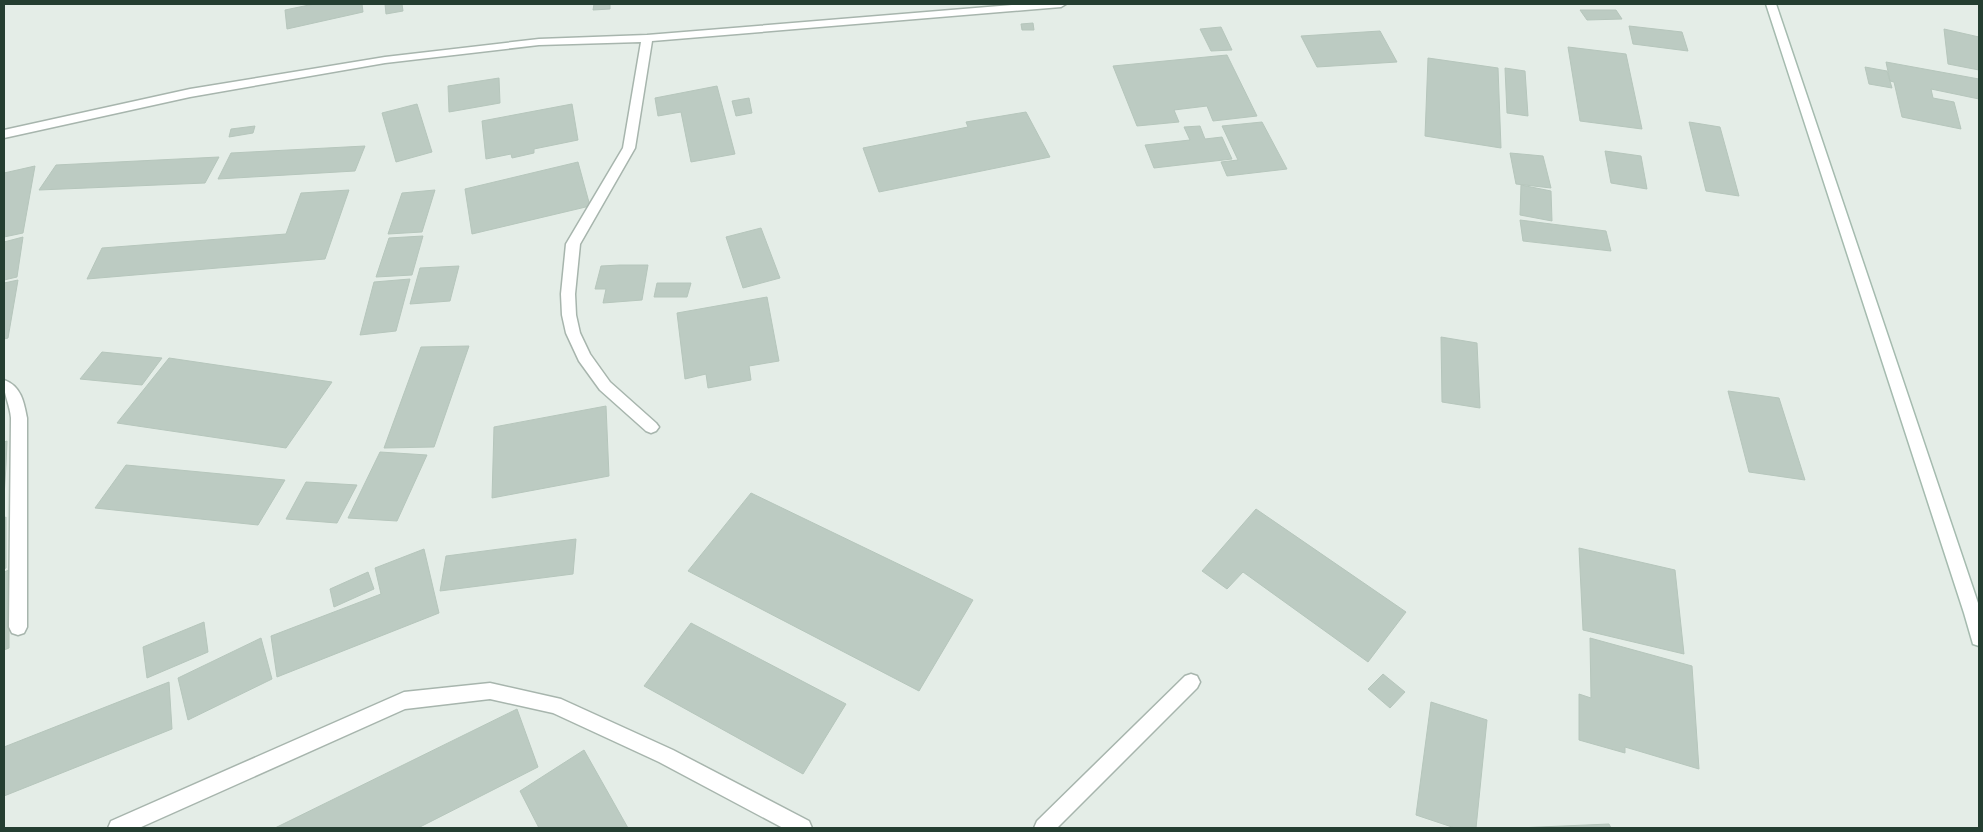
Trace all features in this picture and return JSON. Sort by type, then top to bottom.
[{"type":"street","points":[[4,134],[190,93],[385,60],[539,42],[647,38],[1061,4]]},
{"type":"street","points":[[1771,4],[1979,638]]},
{"type":"street","points":[[647,38],[629,148],[574,244],[568,294],[569,315],[584,358],[605,386],[651,427]]},
{"type":"street","points":[[4,386],[16,397],[19,418],[18,627]]},
{"type":"street","points":[[1044,828],[1191,682]]},
{"type":"street","points":[[118,828],[251,767],[404,701],[490,691],[555,705],[666,756],[802,828]]},
{"type":"building","points":[[314,4],[362,4],[363,12],[287,29],[285,10]]},
{"type":"building","points":[[385,4],[402,4],[403,11],[386,14]]},
{"type":"building","points":[[594,4],[610,4],[610,9],[593,10]]},
{"type":"building","points":[[1580,10],[1616,10],[1622,19],[1587,20]]},
{"type":"building","points":[[1033,23],[1034,30],[1022,30],[1021,24]]},
{"type":"building","points":[[1629,26],[1682,32],[1688,51],[1633,44]]},
{"type":"building","points":[[1221,27],[1232,50],[1211,51],[1200,29]]},
{"type":"building","points":[[1944,29],[1979,37],[1979,70],[1948,64]]},
{"type":"building","points":[[1380,31],[1397,62],[1317,67],[1301,36]]},
{"type":"building","points":[[1568,47],[1626,54],[1642,129],[1580,121]]},
{"type":"building","points":[[1227,55],[1257,116],[1213,121],[1207,106],[1174,110],[1179,122],[1137,126],[1113,66]]},
{"type":"building","points":[[1428,58],[1498,68],[1501,148],[1425,136]]},
{"type":"building","points":[[1886,62],[1979,79],[1979,99],[1931,89],[1933,98],[1954,102],[1961,129],[1902,117],[1894,82],[1890,81]]},
{"type":"building","points":[[1865,67],[1887,71],[1892,88],[1869,84]]},
{"type":"building","points":[[1505,68],[1525,71],[1528,116],[1507,113]]},
{"type":"building","points":[[499,78],[500,103],[449,112],[448,86]]},
{"type":"building","points":[[717,86],[735,154],[691,162],[681,112],[658,116],[655,98]]},
{"type":"building","points":[[749,98],[752,113],[736,116],[732,101]]},
{"type":"building","points":[[417,104],[432,152],[396,162],[382,113]]},
{"type":"building","points":[[572,104],[578,140],[534,149],[534,153],[512,158],[511,154],[486,159],[482,121]]},
{"type":"building","points":[[1026,112],[1050,157],[879,192],[863,148],[968,127],[966,122]]},
{"type":"building","points":[[1262,122],[1287,169],[1227,176],[1221,162],[1238,160],[1222,126]]},
{"type":"building","points":[[1689,122],[1720,127],[1739,196],[1706,191]]},
{"type":"building","points":[[255,126],[253,133],[229,137],[231,129]]},
{"type":"building","points":[[1200,126],[1205,139],[1222,137],[1232,159],[1154,168],[1145,145],[1190,140],[1184,127]]},
{"type":"building","points":[[365,146],[355,171],[218,179],[231,153]]},
{"type":"building","points":[[1605,151],[1641,156],[1647,189],[1611,183]]},
{"type":"building","points":[[1510,153],[1543,156],[1551,188],[1516,184]]},
{"type":"building","points":[[219,157],[205,183],[39,190],[56,165]]},
{"type":"building","points":[[578,162],[590,206],[472,234],[465,189]]},
{"type":"building","points":[[35,166],[23,233],[4,237],[4,173]]},
{"type":"building","points":[[1521,185],[1551,191],[1552,221],[1520,215]]},
{"type":"building","points":[[349,190],[325,259],[87,279],[102,248],[286,234],[301,193]]},
{"type":"building","points":[[435,190],[422,232],[388,234],[402,193]]},
{"type":"building","points":[[1520,220],[1606,231],[1611,251],[1523,241]]},
{"type":"building","points":[[761,228],[780,278],[743,288],[726,237]]},
{"type":"building","points":[[423,236],[412,275],[376,277],[389,238]]},
{"type":"building","points":[[23,237],[17,277],[4,280],[4,242]]},
{"type":"building","points":[[648,265],[642,300],[603,303],[606,289],[595,289],[601,266]]},
{"type":"building","points":[[459,266],[450,301],[410,304],[420,268]]},
{"type":"building","points":[[410,279],[396,331],[360,335],[374,282]]},
{"type":"building","points":[[18,280],[8,338],[4,339],[4,283]]},
{"type":"building","points":[[657,283],[691,283],[687,297],[654,297]]},
{"type":"building","points":[[767,297],[779,361],[749,366],[751,380],[708,388],[706,374],[685,379],[677,313]]},
{"type":"building","points":[[1441,337],[1477,343],[1480,408],[1442,402]]},
{"type":"building","points":[[469,346],[434,447],[384,448],[421,347]]},
{"type":"building","points":[[102,352],[162,358],[142,385],[80,379]]},
{"type":"building","points":[[169,358],[332,382],[286,448],[117,423]]},
{"type":"building","points":[[1728,391],[1779,398],[1805,480],[1749,472]]},
{"type":"building","points":[[606,406],[609,476],[492,498],[494,427]]},
{"type":"building","points":[[7,441],[6,465],[4,497],[4,442]]},
{"type":"building","points":[[380,452],[427,455],[397,521],[348,518]]},
{"type":"building","points":[[126,465],[285,480],[258,525],[95,508]]},
{"type":"building","points":[[306,482],[357,485],[337,523],[286,519]]},
{"type":"building","points":[[751,493],[973,600],[919,691],[688,571]]},
{"type":"building","points":[[1256,509],[1406,612],[1368,662],[1243,572],[1227,589],[1202,571]]},
{"type":"building","points":[[6,517],[6,568],[4,569],[4,518]]},
{"type":"building","points":[[576,539],[573,574],[440,591],[446,556]]},
{"type":"building","points":[[1579,548],[1675,570],[1684,654],[1583,630]]},
{"type":"building","points":[[424,549],[439,613],[277,677],[271,636],[381,594],[375,568]]},
{"type":"building","points":[[9,570],[9,648],[4,650],[4,572]]},
{"type":"building","points":[[368,572],[374,589],[334,607],[330,589]]},
{"type":"building","points":[[204,622],[208,652],[147,678],[143,647]]},
{"type":"building","points":[[691,623],[846,704],[803,774],[644,686]]},
{"type":"building","points":[[261,638],[272,679],[188,720],[178,678]]},
{"type":"building","points":[[1590,638],[1692,666],[1699,769],[1625,747],[1625,753],[1579,740],[1579,694],[1591,698]]},
{"type":"building","points":[[1383,674],[1405,692],[1390,708],[1368,689]]},
{"type":"building","points":[[169,682],[172,729],[4,796],[4,747]]},
{"type":"building","points":[[1431,702],[1487,720],[1476,828],[1455,828],[1416,815]]},
{"type":"building","points":[[517,709],[538,767],[418,828],[275,828]]},
{"type":"building","points":[[584,750],[628,828],[539,828],[520,791]]},
{"type":"building","points":[[1609,824],[1611,828],[1517,828]]}]
